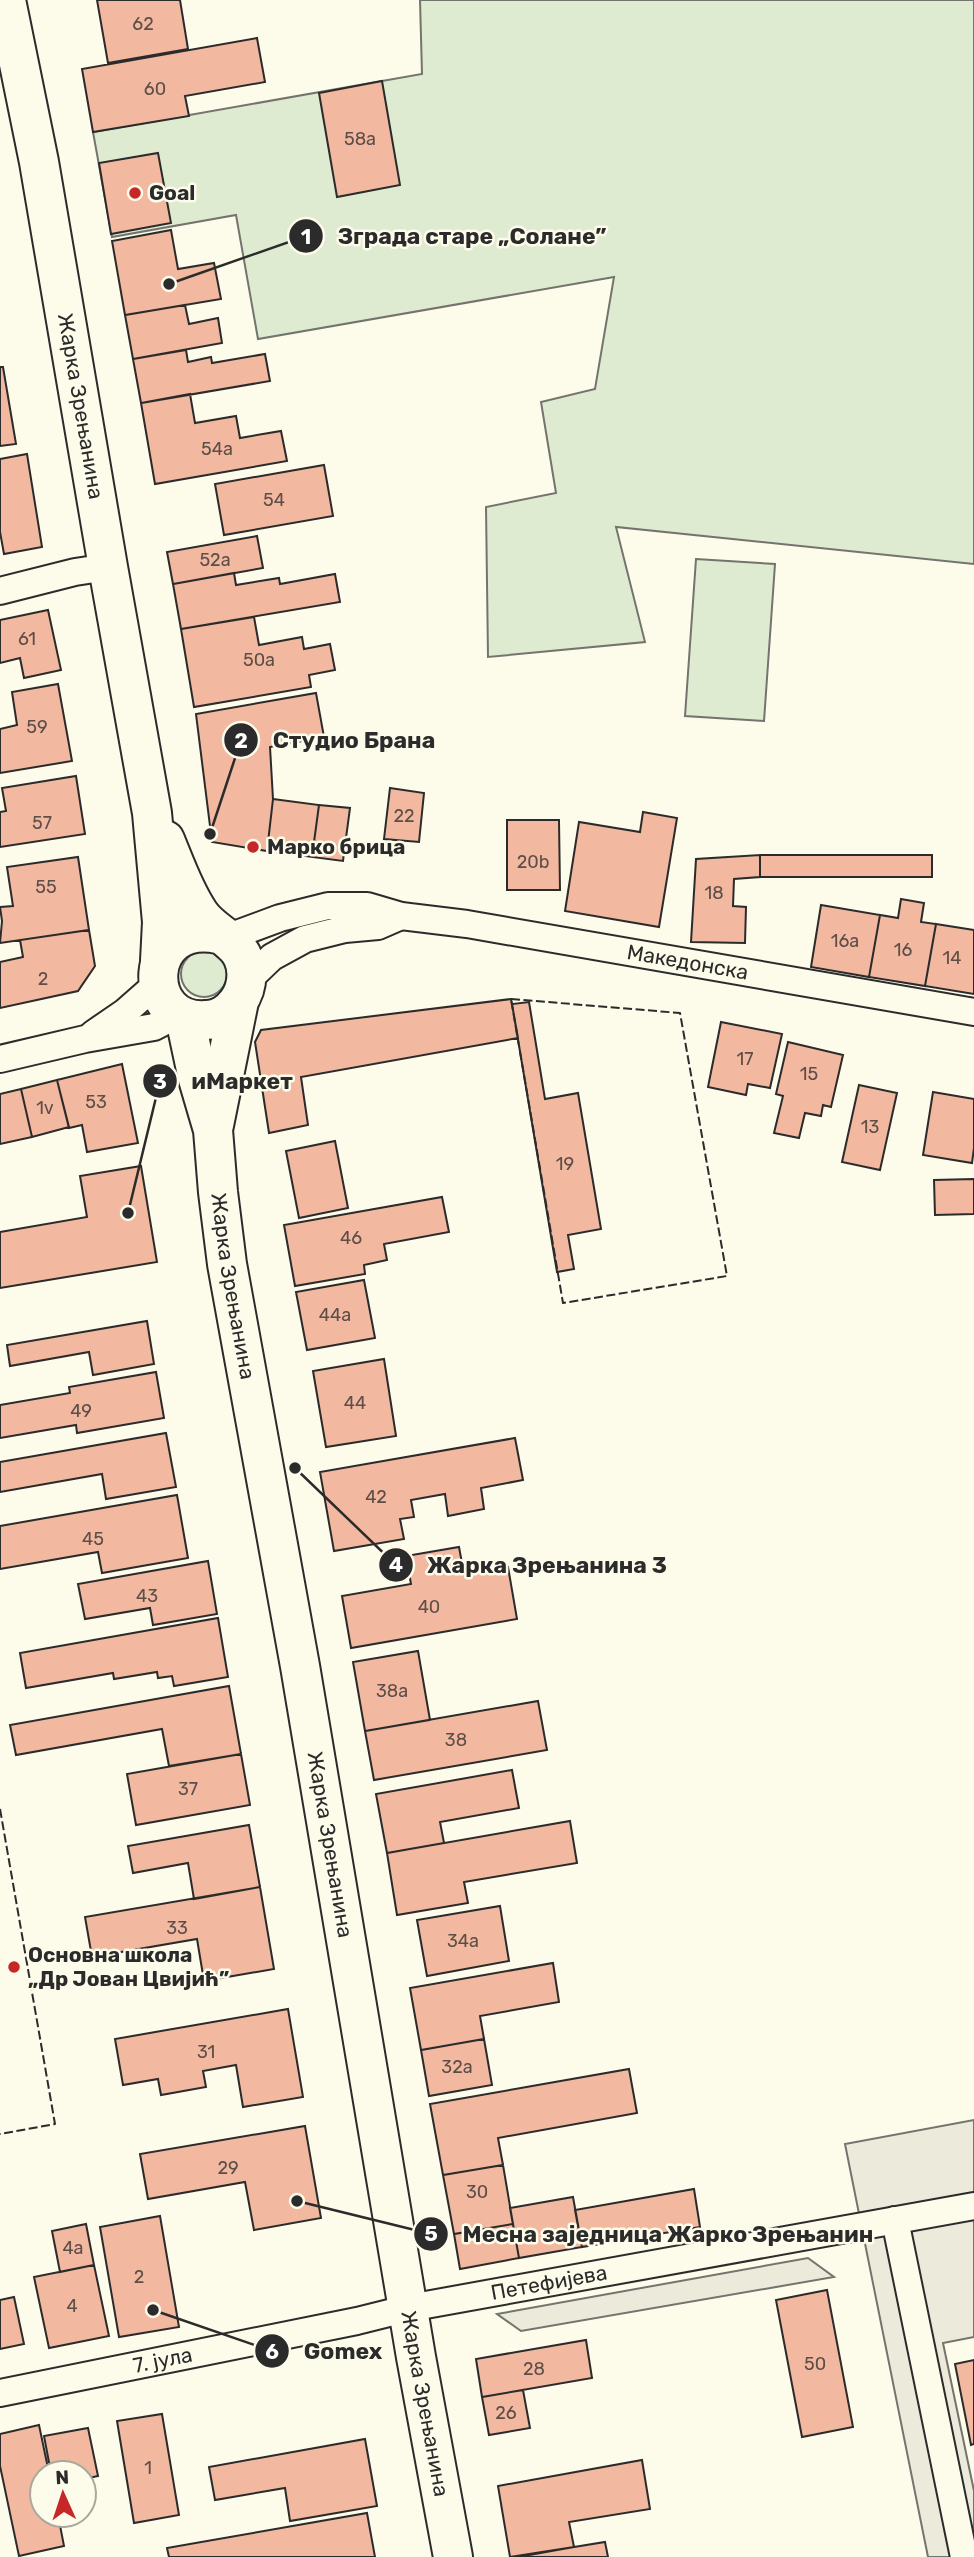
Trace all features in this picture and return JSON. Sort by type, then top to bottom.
[{"type":"main road","name":"Жарка Зрењанина","points":[[5,13],[39,162],[152,813],[162,922],[159,972],[161,995],[182,1016],[213,1130],[227,1264],[300,1667],[453,2557]]},
{"type":"main road","name":"Жарка Зрењанина","points":[[152,813],[199,912],[222,936],[236,946],[243,957],[243,991],[213,1130]]},
{"type":"main road","points":[[159,972],[166,949],[177,939],[204,931],[222,936]]},
{"type":"main road","points":[[182,1016],[209,1020],[231,1011],[243,991]]},
{"type":"street","points":[[0,591],[75,572],[108,567]]},
{"type":"street","name":"Македонска","points":[[222,936],[328,906],[367,906],[401,916],[441,919],[974,1012]]},
{"type":"street","name":"Македонска","points":[[243,991],[272,957],[299,942],[324,933],[378,926],[401,916]]},
{"type":"street","points":[[85,1039],[125,1012],[159,972]]},
{"type":"street","points":[[0,1059],[85,1039],[153,1027],[182,1016]]},
{"type":"street","name":"Петефијева","points":[[409,2308],[974,2206]]},
{"type":"street","points":[[895,2220],[964,2557]]},
{"type":"street","name":"7. јула","points":[[0,2393],[344,2324],[409,2308]]},
{"type":"green space","points":[[420,0],[974,0],[974,564],[616,527],[645,642],[488,657],[486,507],[556,493],[541,402],[595,389],[614,277],[258,339],[236,215],[112,237],[93,132],[422,74]]},
{"type":"green space","points":[[696,559],[775,564],[764,721],[685,716]]},
{"type":"green space","points":[[204,951],[221,957],[227,974],[221,991],[204,997],[187,991],[181,974],[187,957]]},
{"type":"shaded area","points":[[974,2120],[974,2337],[943,2343],[974,2491],[974,2557],[928,2557],[845,2144]]},
{"type":"shaded area","points":[[808,2258],[834,2277],[521,2331],[497,2314]]},
{"type":"building","points":[[97,0],[180,0],[188,49],[108,63]]},
{"type":"building","points":[[257,38],[265,82],[185,96],[189,116],[93,132],[82,69]]},
{"type":"building","points":[[382,81],[400,185],[337,197],[319,93]]},
{"type":"building","name":"Goal","points":[[158,153],[171,223],[111,234],[99,163]]},
{"type":"building","points":[[171,230],[178,269],[214,263],[221,299],[125,315],[112,241]]},
{"type":"building","points":[[185,305],[189,324],[218,318],[222,343],[133,359],[125,315]]},
{"type":"building","points":[[186,350],[188,362],[211,357],[212,363],[265,354],[270,381],[141,403],[133,359]]},
{"type":"building","points":[[0,367],[3,367],[16,444],[0,446]]},
{"type":"building","points":[[190,394],[195,423],[236,416],[240,438],[281,431],[287,461],[155,484],[141,403]]},
{"type":"building","points":[[27,454],[42,547],[4,554],[0,532],[0,459]]},
{"type":"building","points":[[324,465],[333,516],[224,535],[215,484]]},
{"type":"building","points":[[257,536],[263,568],[173,584],[167,552]]},
{"type":"building","points":[[234,573],[236,585],[279,578],[280,584],[335,574],[340,602],[181,629],[173,584]]},
{"type":"building","points":[[48,610],[61,670],[24,678],[20,658],[0,663],[0,620]]},
{"type":"building","points":[[254,617],[259,645],[302,637],[304,649],[330,644],[335,670],[309,675],[311,687],[194,707],[181,629]]},
{"type":"building","points":[[58,684],[72,761],[0,773],[0,729],[17,725],[12,692]]},
{"type":"building","points":[[316,693],[324,737],[270,747],[273,799],[267,851],[212,842],[196,714]]},
{"type":"building","points":[[76,776],[85,834],[0,847],[0,812],[6,811],[2,788]]},
{"type":"building","points":[[390,788],[424,793],[419,842],[384,839]]},
{"type":"building","points":[[273,799],[319,805],[312,857],[267,851]]},
{"type":"building","points":[[319,805],[350,808],[343,861],[312,857]]},
{"type":"building","points":[[643,812],[677,818],[659,927],[565,911],[579,822],[640,832]]},
{"type":"building","points":[[507,820],[559,820],[560,890],[507,890]]},
{"type":"building","points":[[760,855],[760,877],[734,879],[733,906],[746,907],[745,943],[691,942],[696,859]]},
{"type":"building","points":[[760,855],[932,855],[932,877],[760,877]]},
{"type":"building","points":[[78,857],[89,930],[0,943],[0,907],[13,906],[7,867]]},
{"type":"building","points":[[901,899],[924,903],[921,922],[936,924],[925,986],[869,977],[880,915],[898,918]]},
{"type":"building","points":[[821,905],[880,915],[869,977],[811,967]]},
{"type":"building","points":[[936,924],[974,930],[974,994],[925,986]]},
{"type":"building","points":[[89,930],[95,966],[78,991],[0,1008],[0,962],[23,957],[20,940]]},
{"type":"building","points":[[511,999],[518,1038],[301,1077],[308,1125],[269,1133],[255,1042],[261,1030]]},
{"type":"building","points":[[529,1002],[545,1099],[578,1093],[601,1229],[568,1235],[574,1269],[557,1272],[512,1004]]},
{"type":"building","points":[[721,1022],[782,1034],[770,1088],[748,1084],[746,1095],[708,1087]]},
{"type":"building","points":[[788,1042],[843,1055],[831,1107],[823,1105],[821,1116],[805,1113],[799,1138],[774,1133],[783,1096],[776,1094]]},
{"type":"building","points":[[122,1064],[138,1143],[87,1152],[82,1125],[69,1128],[57,1080]]},
{"type":"building","points":[[57,1080],[69,1127],[32,1137],[21,1089]]},
{"type":"building","points":[[859,1085],[897,1093],[880,1170],[842,1162]]},
{"type":"building","points":[[21,1089],[32,1137],[0,1144],[0,1094]]},
{"type":"building","points":[[933,1092],[974,1099],[972,1163],[923,1155]]},
{"type":"building","points":[[335,1141],[348,1208],[299,1218],[286,1151]]},
{"type":"building","points":[[141,1166],[157,1262],[0,1288],[0,1232],[87,1217],[80,1176]]},
{"type":"building","points":[[974,1179],[974,1214],[935,1215],[934,1180]]},
{"type":"building","points":[[442,1197],[449,1232],[384,1244],[387,1260],[364,1265],[365,1274],[295,1286],[284,1225]]},
{"type":"building","points":[[364,1280],[375,1338],[307,1350],[296,1292]]},
{"type":"building","points":[[147,1321],[154,1364],[93,1375],[89,1352],[10,1366],[7,1345]]},
{"type":"building","points":[[384,1359],[396,1436],[326,1447],[313,1371]]},
{"type":"building","points":[[156,1372],[164,1418],[77,1433],[76,1425],[0,1438],[0,1405],[70,1393],[69,1387]]},
{"type":"building","points":[[166,1433],[176,1487],[106,1499],[102,1474],[0,1492],[0,1462]]},
{"type":"building","points":[[515,1438],[523,1480],[481,1488],[484,1509],[448,1516],[445,1494],[411,1500],[414,1517],[400,1519],[404,1539],[334,1551],[320,1472]]},
{"type":"building","points":[[177,1495],[188,1558],[102,1573],[98,1552],[0,1569],[0,1526]]},
{"type":"building","points":[[459,1547],[464,1574],[508,1567],[517,1619],[351,1648],[342,1596],[411,1584],[406,1556]]},
{"type":"building","points":[[208,1561],[217,1614],[153,1625],[150,1608],[85,1619],[78,1584]]},
{"type":"building","points":[[218,1618],[228,1677],[174,1686],[172,1676],[158,1678],[157,1672],[114,1679],[113,1673],[26,1688],[20,1653]]},
{"type":"building","points":[[418,1651],[430,1720],[365,1731],[353,1662]]},
{"type":"building","points":[[229,1686],[241,1754],[169,1766],[162,1729],[16,1755],[10,1725]]},
{"type":"building","points":[[538,1701],[547,1750],[374,1780],[365,1731]]},
{"type":"building","points":[[241,1754],[250,1805],[136,1825],[127,1774]]},
{"type":"building","points":[[512,1770],[519,1808],[440,1822],[444,1843],[387,1853],[376,1794]]},
{"type":"building","points":[[570,1821],[577,1863],[464,1882],[468,1903],[397,1915],[387,1853]]},
{"type":"building","points":[[249,1825],[260,1887],[194,1899],[188,1863],[133,1873],[128,1846]]},
{"type":"building","points":[[260,1887],[274,1969],[204,1981],[197,1939],[92,1957],[85,1917]]},
{"type":"building","points":[[500,1906],[509,1961],[427,1976],[417,1920]]},
{"type":"building","points":[[553,1963],[559,2002],[480,2016],[484,2039],[421,2050],[410,1988]]},
{"type":"building","points":[[288,2009],[303,2097],[243,2107],[236,2065],[203,2071],[206,2087],[161,2095],[158,2079],[123,2085],[115,2039]]},
{"type":"building","points":[[484,2039],[492,2085],[429,2096],[421,2050]]},
{"type":"building","points":[[629,2069],[637,2113],[498,2138],[503,2165],[443,2175],[430,2104]]},
{"type":"building","points":[[305,2126],[321,2218],[254,2230],[245,2182],[148,2199],[140,2154]]},
{"type":"building","points":[[503,2165],[513,2224],[454,2234],[443,2175]]},
{"type":"building","points":[[694,2189],[700,2227],[582,2247],[575,2210]]},
{"type":"building","points":[[573,2197],[582,2247],[519,2258],[510,2208]]},
{"type":"building","points":[[160,2216],[179,2327],[119,2337],[100,2227]]},
{"type":"building","points":[[86,2224],[94,2265],[60,2272],[52,2231]]},
{"type":"building","points":[[513,2224],[519,2258],[460,2269],[454,2234]]},
{"type":"building","points":[[94,2265],[109,2336],[49,2348],[34,2277]]},
{"type":"building","points":[[827,2290],[853,2427],[802,2437],[776,2300]]},
{"type":"building","points":[[14,2297],[24,2344],[0,2349],[0,2300]]},
{"type":"building","points":[[586,2340],[592,2378],[482,2397],[476,2359]]},
{"type":"building","points":[[974,2360],[974,2444],[971,2445],[955,2364]]},
{"type":"building","points":[[523,2390],[530,2428],[489,2435],[482,2397]]},
{"type":"building","points":[[162,2414],[179,2515],[134,2523],[117,2421]]},
{"type":"building","points":[[39,2425],[46,2459],[28,2459],[28,2529],[61,2529],[64,2546],[19,2556],[0,2466],[0,2434]]},
{"type":"building","points":[[88,2428],[94,2459],[48,2459],[44,2436]]},
{"type":"building","points":[[365,2439],[377,2506],[290,2521],[285,2488],[215,2500],[209,2467]]},
{"type":"building","points":[[642,2460],[650,2509],[569,2522],[574,2547],[510,2557],[498,2486]]},
{"type":"building","points":[[367,2513],[375,2557],[169,2557],[167,2548]]},
{"type":"building","points":[[605,2542],[608,2557],[518,2557],[574,2547]]},
{"type":"fence","points":[[511,999],[680,1013],[727,1276],[563,1303],[511,999]]},
{"type":"fence","points":[[0,1809],[55,2124],[0,2134]]},
{"type":"place","name":"Goal","points":[[135,193]]},
{"type":"place","name":"Зграда старе „Солане”","points":[[169,284]]},
{"type":"place","name":"Студио Брана","points":[[210,834]]},
{"type":"place","name":"Марко брица","points":[[253,847]]},
{"type":"place","name":"иМаркет","points":[[128,1213]]},
{"type":"place","name":"Жарка Зрењанина 3","points":[[295,1468]]},
{"type":"place","name":"Основна школа „Др Јован Цвијић”","points":[[14,1967]]},
{"type":"place","name":"Месна заједница Жарко Зрењанин","points":[[297,2201]]},
{"type":"place","name":"Gomex","points":[[153,2310]]}]
